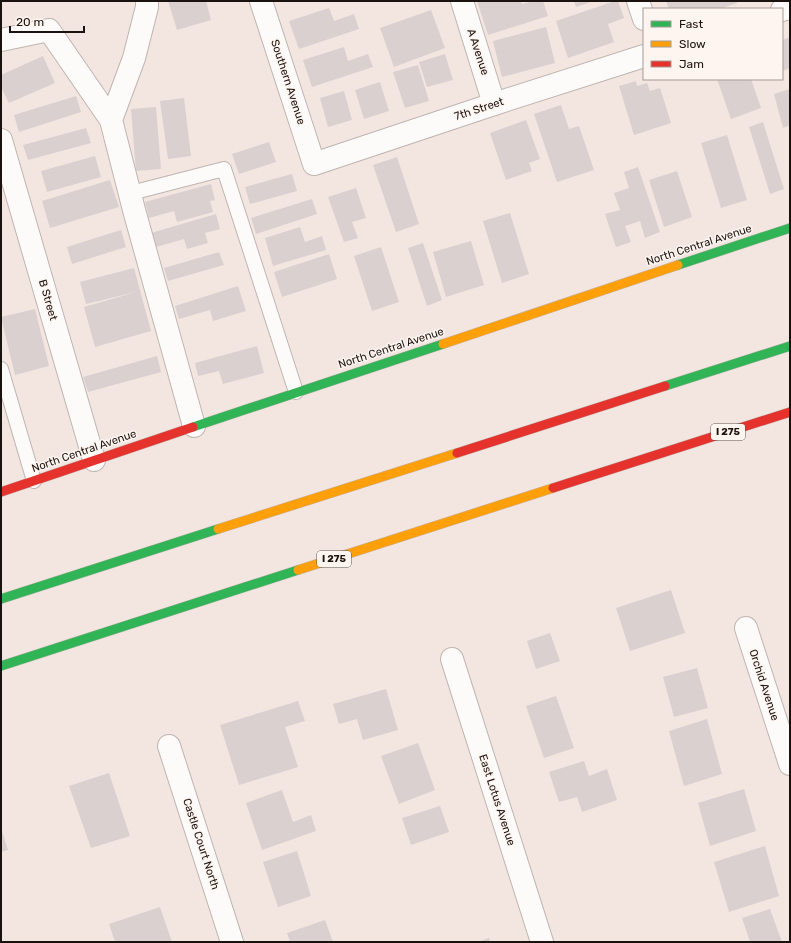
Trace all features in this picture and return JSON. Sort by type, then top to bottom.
[{"type":"main road","name":"North Central Avenue","points":[[1,492],[194,426],[790,228]]},
{"type":"main road","points":[[1,598],[790,346]]},
{"type":"main road","name":"I 275","points":[[1,666],[790,412]]},
{"type":"street","points":[[111,120],[134,58],[147,7],[147,1]]},
{"type":"street","name":"Southern Avenue","points":[[261,1],[314,164]]},
{"type":"street","name":"A Avenue","points":[[462,1],[494,104]]},
{"type":"street","points":[[638,1],[643,16]]},
{"type":"street","points":[[1,40],[49,30],[111,120],[194,426]]},
{"type":"street","name":"7th Street","points":[[314,164],[643,56]]},
{"type":"street","name":"B Street","points":[[1,140],[94,460]]},
{"type":"street","name":"Orchid Avenue","points":[[746,628],[790,764]]},
{"type":"street","name":"East Lotus Avenue","points":[[452,659],[542,942]]},
{"type":"street","name":"Castle Court North","points":[[169,746],[232,942]]},
{"type":"lane","points":[[131,193],[224,169],[296,392]]},
{"type":"lane","points":[[1,369],[34,481]]},
{"type":"building","points":[[168,1],[206,1],[211,20],[177,30]]},
{"type":"building","points":[[477,1],[521,1],[522,4],[533,1],[543,1],[548,16],[488,35]]},
{"type":"building","points":[[574,1],[594,1],[576,7]]},
{"type":"building","points":[[618,1],[624,18],[608,24],[614,42],[568,58],[556,21]]},
{"type":"building","points":[[666,1],[737,1],[737,3],[722,8],[669,8]]},
{"type":"building","points":[[329,8],[334,21],[354,14],[359,29],[299,49],[289,21]]},
{"type":"building","points":[[431,10],[445,48],[394,67],[380,28]]},
{"type":"building","points":[[546,27],[555,63],[502,77],[493,41]]},
{"type":"building","points":[[790,37],[790,68],[783,71],[783,40]]},
{"type":"building","points":[[344,47],[348,61],[368,54],[373,67],[312,87],[303,60]]},
{"type":"building","points":[[445,54],[453,80],[427,87],[419,62]]},
{"type":"building","points":[[43,56],[55,83],[9,103],[1,87],[1,75]]},
{"type":"building","points":[[418,65],[429,101],[405,108],[393,72]]},
{"type":"building","points":[[717,80],[751,80],[761,108],[731,119]]},
{"type":"building","points":[[636,81],[637,86],[647,83],[650,91],[660,88],[671,123],[634,135],[619,86]]},
{"type":"building","points":[[380,82],[389,111],[364,119],[355,90]]},
{"type":"building","points":[[790,89],[790,125],[783,128],[774,94]]},
{"type":"building","points":[[344,91],[352,120],[328,127],[320,98]]},
{"type":"building","points":[[76,96],[81,112],[19,132],[14,115]]},
{"type":"building","points":[[184,98],[191,156],[168,159],[160,101]]},
{"type":"building","points":[[561,105],[569,129],[579,126],[594,170],[557,182],[534,114]]},
{"type":"building","points":[[156,107],[161,169],[136,171],[131,109]]},
{"type":"building","points":[[526,120],[540,159],[529,163],[532,171],[506,180],[490,133]]},
{"type":"building","points":[[763,122],[784,189],[770,194],[749,127]]},
{"type":"building","points":[[86,128],[91,143],[28,160],[23,145]]},
{"type":"building","points":[[727,135],[747,200],[721,208],[701,143]]},
{"type":"building","points":[[269,142],[276,162],[239,174],[232,154]]},
{"type":"building","points":[[95,156],[101,177],[47,192],[41,171]]},
{"type":"building","points":[[397,157],[419,224],[396,232],[373,165]]},
{"type":"building","points":[[638,167],[660,232],[645,238],[640,221],[625,226],[631,242],[616,247],[605,214],[620,210],[614,193],[629,188],[624,172]]},
{"type":"building","points":[[677,171],[692,217],[664,227],[649,180]]},
{"type":"building","points":[[292,174],[297,191],[250,204],[245,187]]},
{"type":"building","points":[[110,180],[119,207],[50,228],[42,201]]},
{"type":"building","points":[[211,184],[215,200],[210,201],[213,212],[177,222],[174,211],[149,218],[145,202]]},
{"type":"building","points":[[356,188],[366,218],[352,222],[358,238],[344,242],[328,197]]},
{"type":"building","points":[[312,199],[317,214],[256,234],[251,218]]},
{"type":"building","points":[[510,213],[529,274],[502,283],[483,221]]},
{"type":"building","points":[[216,214],[220,229],[205,233],[208,243],[187,249],[184,239],[156,247],[151,233]]},
{"type":"building","points":[[300,227],[305,242],[322,236],[326,250],[273,266],[265,238]]},
{"type":"building","points":[[121,230],[126,247],[72,264],[67,247]]},
{"type":"building","points":[[471,241],[484,285],[446,297],[433,252]]},
{"type":"building","points":[[423,243],[442,300],[427,306],[408,248]]},
{"type":"building","points":[[381,247],[399,302],[372,311],[354,256]]},
{"type":"building","points":[[219,252],[224,265],[168,281],[164,268]]},
{"type":"building","points":[[329,254],[337,279],[282,297],[274,272]]},
{"type":"building","points":[[134,268],[151,331],[95,347],[84,307],[136,292],[86,304],[80,282]]},
{"type":"building","points":[[238,286],[246,311],[213,321],[210,310],[179,319],[175,306]]},
{"type":"building","points":[[35,309],[49,366],[15,375],[1,317]]},
{"type":"building","points":[[257,346],[264,373],[223,384],[219,371],[198,376],[195,363]]},
{"type":"building","points":[[157,356],[161,372],[88,392],[83,377]]},
{"type":"building","points":[[671,590],[685,633],[630,651],[616,608]]},
{"type":"building","points":[[550,633],[560,661],[536,669],[527,641]]},
{"type":"building","points":[[697,668],[708,708],[674,717],[663,677]]},
{"type":"building","points":[[386,689],[398,730],[363,740],[357,719],[339,724],[333,704]]},
{"type":"building","points":[[556,696],[574,748],[544,758],[526,706]]},
{"type":"building","points":[[298,701],[305,721],[285,727],[298,767],[239,785],[220,725]]},
{"type":"building","points":[[707,719],[722,774],[684,786],[669,731]]},
{"type":"building","points":[[418,743],[435,790],[399,804],[381,756]]},
{"type":"building","points":[[584,761],[589,776],[607,769],[617,800],[582,812],[577,797],[559,802],[549,772]]},
{"type":"building","points":[[109,773],[130,836],[91,848],[69,786]]},
{"type":"building","points":[[744,789],[756,831],[710,846],[698,803]]},
{"type":"building","points":[[282,790],[293,822],[311,815],[316,831],[262,850],[246,803]]},
{"type":"building","points":[[440,806],[449,832],[411,845],[402,818]]},
{"type":"building","points":[[1,828],[8,850],[1,852]]},
{"type":"building","points":[[765,846],[779,896],[729,912],[714,862]]},
{"type":"building","points":[[297,851],[311,896],[278,907],[263,862]]},
{"type":"building","points":[[160,907],[172,942],[115,942],[109,924]]},
{"type":"building","points":[[770,909],[782,942],[750,942],[742,918]]},
{"type":"building","points":[[325,920],[333,942],[290,942],[287,933]]},
{"type":"building","points":[[489,938],[490,942],[477,942]]},
{"type":"traffic: fast","points":[[678,265],[790,228]]},
{"type":"traffic: fast","points":[[193,427],[443,344]]},
{"type":"traffic: fast","points":[[665,386],[790,346]]},
{"type":"traffic: fast","points":[[1,599],[218,529]]},
{"type":"traffic: fast","points":[[1,666],[298,570]]},
{"type":"traffic: slow","points":[[443,344],[678,265]]},
{"type":"traffic: slow","points":[[218,529],[457,453]]},
{"type":"traffic: slow","points":[[298,570],[553,488]]},
{"type":"traffic: jam","points":[[457,453],[665,386]]},
{"type":"traffic: jam","points":[[553,488],[790,412]]},
{"type":"traffic: jam","points":[[1,492],[193,427]]}]
